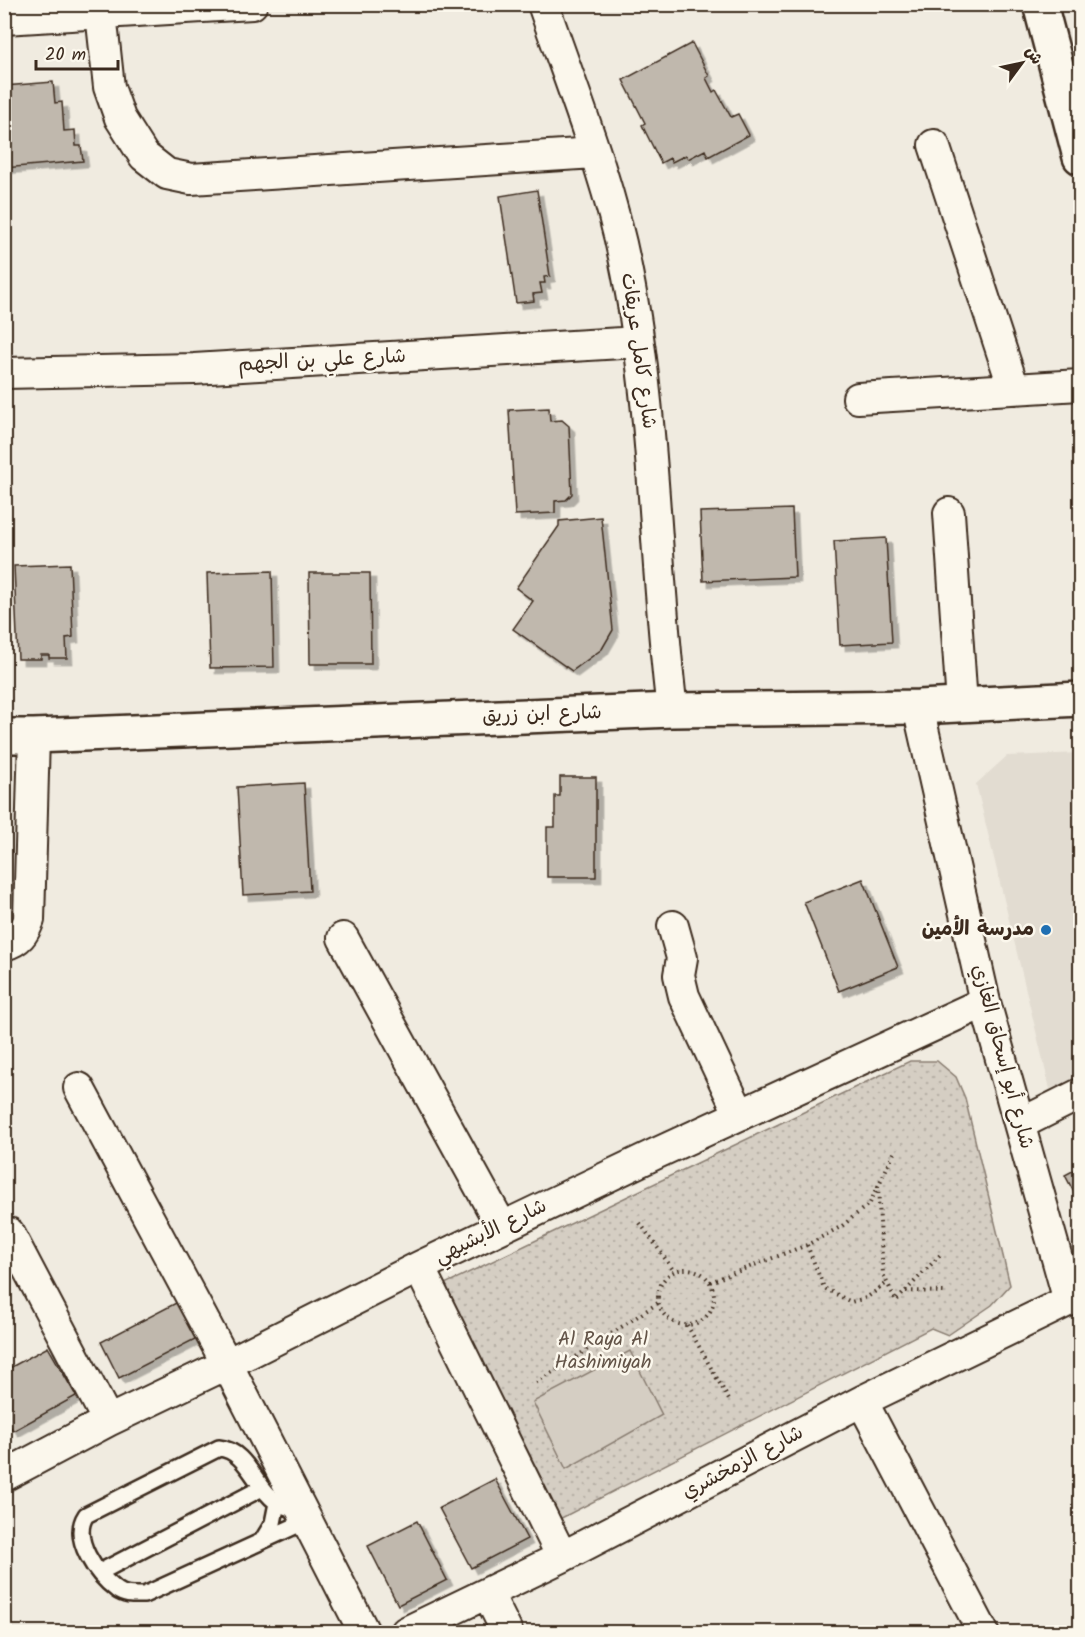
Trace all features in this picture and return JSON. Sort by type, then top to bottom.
[{"type":"street","points":[[4,19],[101,8],[252,4]]},
{"type":"street","name":"شارع كامل عريقات","points":[[543,4],[595,153],[627,272],[649,426],[666,665],[672,710]]},
{"type":"street","points":[[1040,4],[1080,157]]},
{"type":"street","points":[[101,8],[109,87],[120,118],[144,156],[167,174],[191,179],[595,153]]},
{"type":"street","points":[[934,145],[1014,389]]},
{"type":"street","name":"شارع علي بن الجهم","points":[[4,373],[194,369],[638,342]]},
{"type":"street","points":[[858,399],[1080,385]]},
{"type":"street","points":[[949,513],[962,705]]},
{"type":"street","name":"شارع ابن زريق","points":[[19,736],[672,710],[918,707],[1080,699]]},
{"type":"street","name":"شارع أبو إسحاق الغازي","points":[[918,707],[985,1002],[1020,1124],[1075,1298]]},
{"type":"street","points":[[4,945],[14,943],[25,930],[29,920],[19,736]]},
{"type":"street","points":[[673,926],[682,958],[679,975],[684,996],[740,1115]]},
{"type":"street","points":[[343,938],[502,1227]]},
{"type":"street","name":"شارع الأبشيهي","points":[[4,1476],[419,1267],[985,1002]]},
{"type":"street","points":[[79,1088],[227,1364],[295,1512],[364,1632]]},
{"type":"street","points":[[1020,1124],[1080,1094]]},
{"type":"street","points":[[9,1233],[108,1422]]},
{"type":"street","points":[[419,1267],[562,1557]]},
{"type":"street","name":"شارع الزمخشري","points":[[406,1632],[562,1557],[862,1401],[1075,1298]]},
{"type":"street","points":[[862,1401],[983,1632]]},
{"type":"street","points":[[488,1593],[507,1632]]},
{"type":"lane","points":[[219,1448],[235,1452],[262,1488],[295,1512],[262,1541],[144,1595],[130,1596],[118,1591],[100,1572],[83,1547],[80,1533],[81,1523],[86,1515],[219,1448]]},
{"type":"lane","points":[[100,1572],[262,1488]]},
{"type":"lane","points":[[262,1541],[273,1523],[295,1512]]},
{"type":"path","points":[[710,1282],[807,1245],[842,1226],[870,1203],[895,1151]]},
{"type":"path","points":[[878,1185],[883,1274],[896,1301],[943,1252]]},
{"type":"path","points":[[640,1223],[674,1271]]},
{"type":"path","points":[[807,1245],[825,1288],[851,1302],[866,1299],[887,1283]]},
{"type":"path","points":[[684,1268],[693,1269],[701,1272],[710,1282],[714,1304],[704,1319],[687,1325],[678,1324],[669,1320],[658,1303],[660,1284],[674,1271],[684,1268]]},
{"type":"path","points":[[905,1291],[946,1293]]},
{"type":"path","points":[[536,1383],[658,1303]]},
{"type":"path","points":[[687,1325],[729,1400]]},
{"type":"shaded area","name":"مدرسة الأمين","points":[[1080,753],[1080,1075],[1050,1089],[976,784],[1007,756]]},
{"type":"green space","name":"Al Raya Al Hashimiyah","points":[[910,1061],[937,1061],[956,1077],[965,1098],[1010,1285],[992,1305],[948,1335],[931,1328],[544,1527],[426,1293]]},
{"type":"green space","points":[[630,1351],[662,1415],[566,1469],[533,1402]]},
{"type":"building","points":[[692,43],[709,76],[706,78],[713,92],[716,90],[731,117],[738,114],[749,135],[708,157],[705,150],[688,159],[686,155],[672,162],[670,158],[661,163],[642,125],[645,123],[623,80]]},
{"type":"building","points":[[53,82],[55,103],[62,102],[64,131],[75,130],[76,146],[81,146],[83,161],[4,168],[4,86]]},
{"type":"building","points":[[537,190],[550,276],[544,277],[545,283],[540,283],[542,293],[533,294],[534,301],[516,303],[500,196]]},
{"type":"building","points":[[549,408],[550,421],[562,420],[569,426],[572,494],[566,500],[555,501],[555,513],[515,515],[509,410]]},
{"type":"building","points":[[792,509],[795,577],[703,581],[700,512]]},
{"type":"building","points":[[601,517],[613,630],[602,649],[572,671],[513,629],[533,601],[516,588],[559,526],[559,521]]},
{"type":"building","points":[[886,538],[892,642],[840,645],[834,541]]},
{"type":"building","points":[[70,564],[73,637],[66,638],[67,658],[49,658],[49,655],[41,655],[41,659],[18,659],[14,566]]},
{"type":"building","points":[[272,571],[274,667],[210,668],[207,573]]},
{"type":"building","points":[[309,573],[370,573],[371,664],[310,664]]},
{"type":"building","points":[[560,777],[596,777],[596,877],[547,877],[547,827],[555,827],[555,796],[560,796]]},
{"type":"building","points":[[304,783],[310,891],[243,895],[237,787]]},
{"type":"building","points":[[863,879],[898,967],[839,991],[804,902]]},
{"type":"building","points":[[1080,1167],[1080,1204],[1065,1175]]},
{"type":"building","points":[[178,1302],[197,1338],[119,1378],[101,1342]]},
{"type":"building","points":[[48,1347],[76,1396],[13,1431],[4,1416],[4,1371]]},
{"type":"building","points":[[495,1479],[527,1539],[471,1568],[439,1508]]},
{"type":"building","points":[[417,1521],[447,1580],[398,1605],[368,1546]]},
{"type":"place","name":"مدرسة الأمين","points":[[1046,930]]}]
